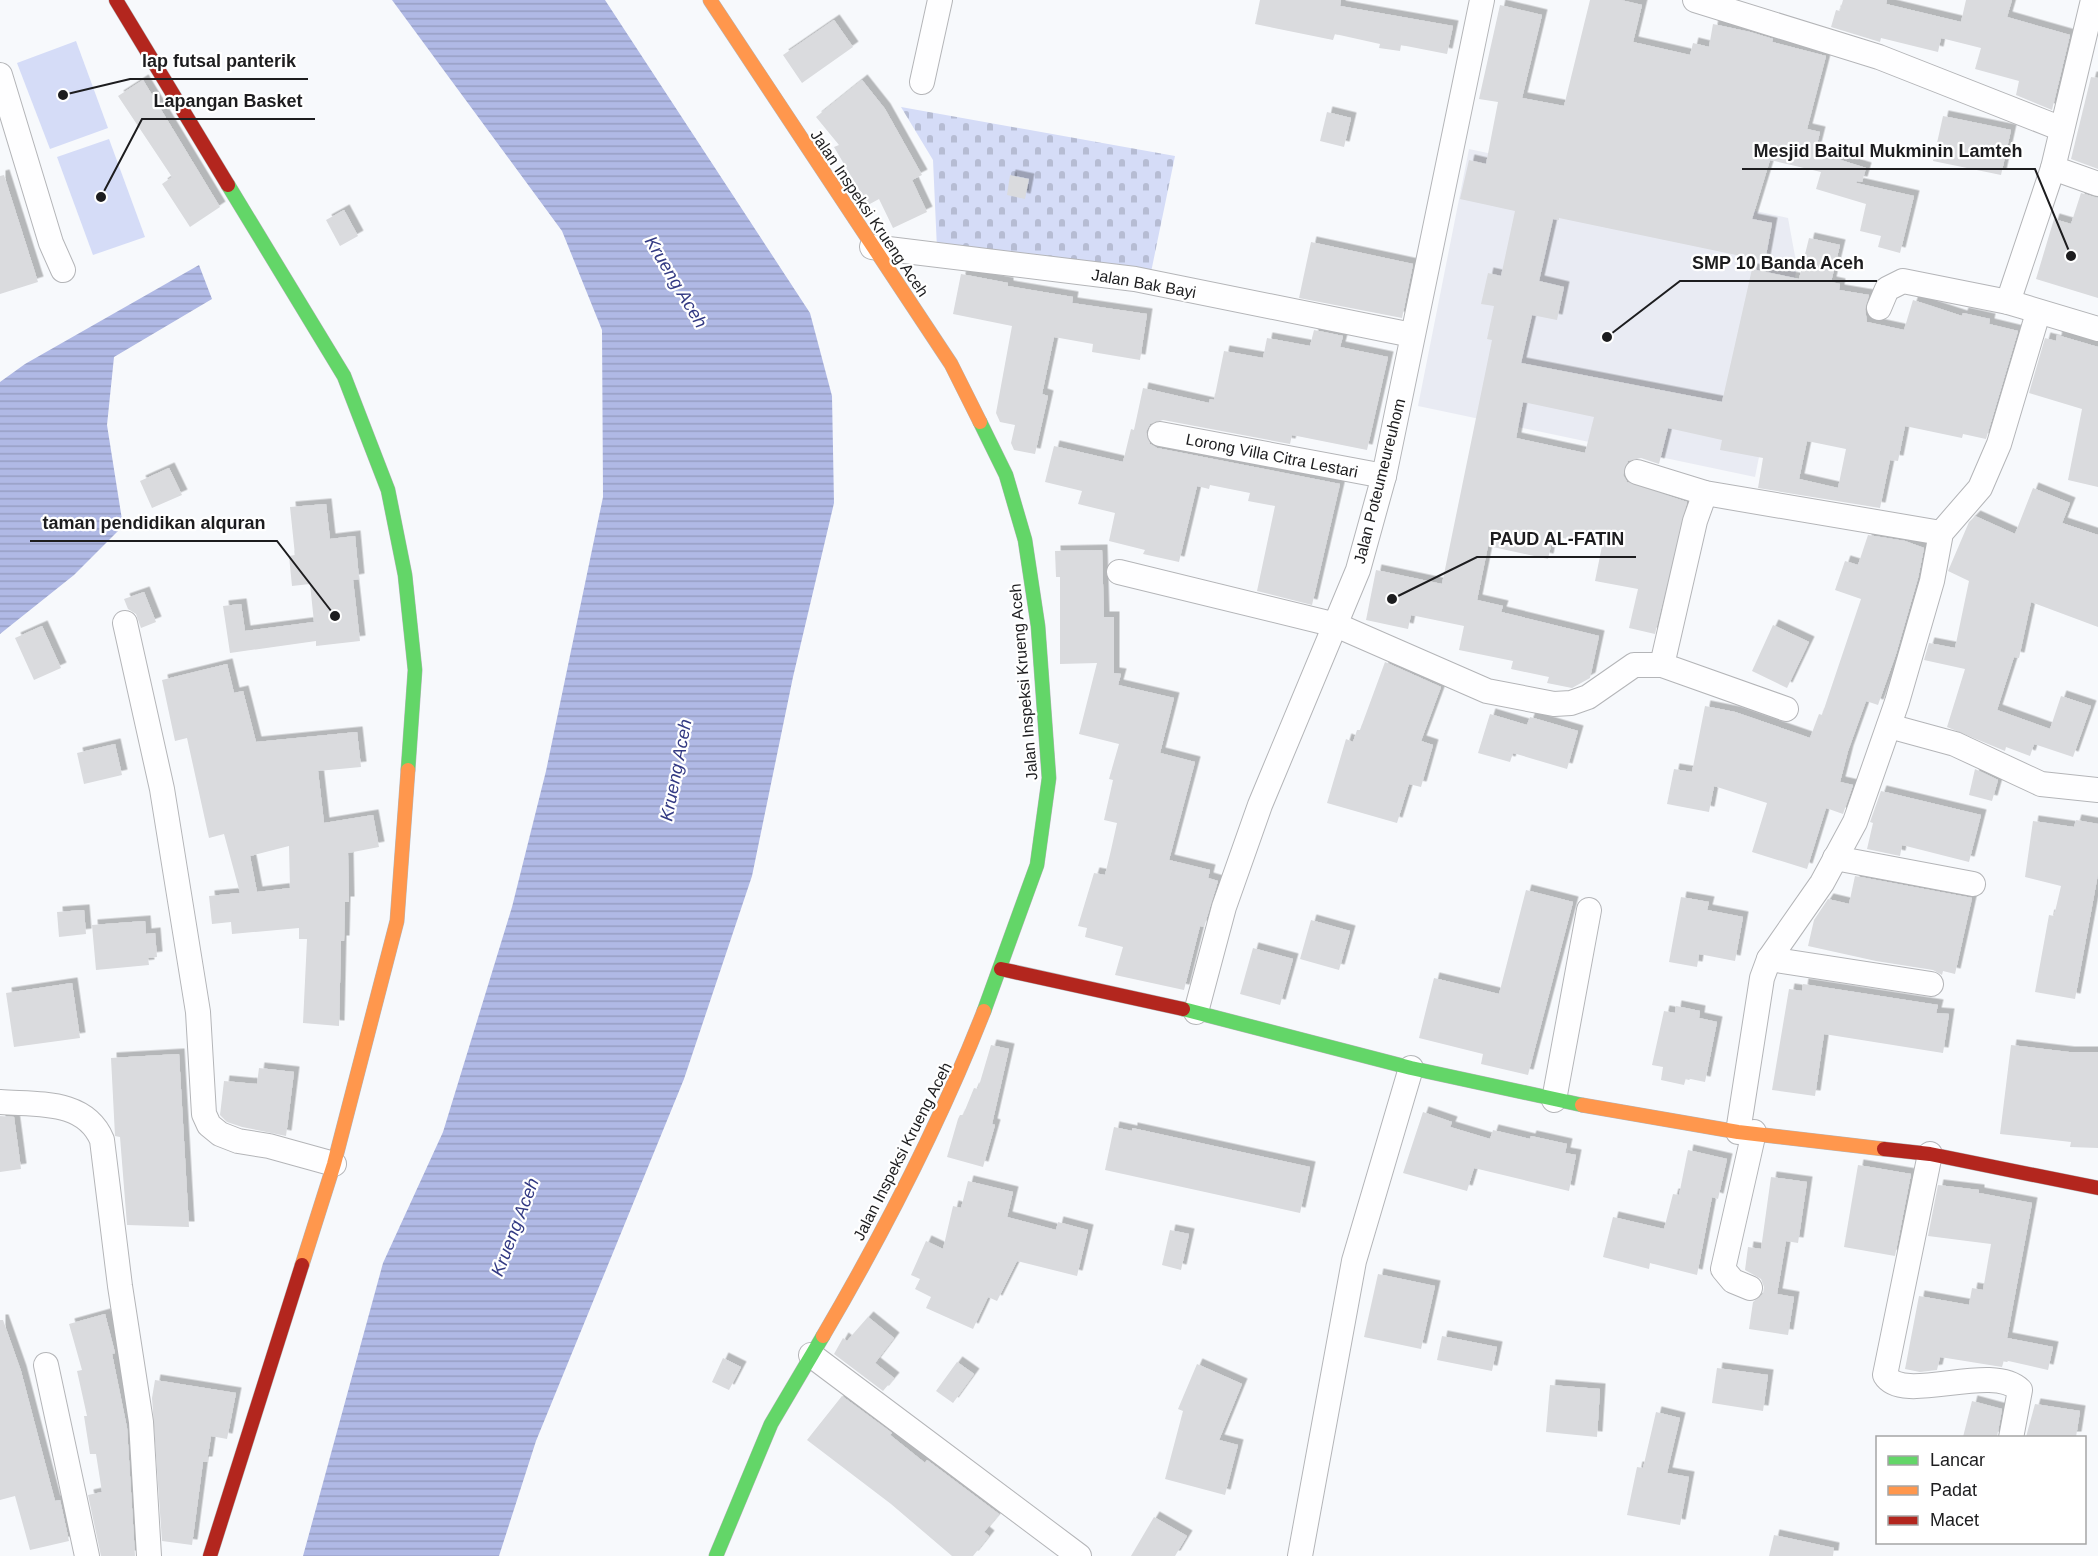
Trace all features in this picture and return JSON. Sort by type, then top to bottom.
[{"type":"street","points":[[116,0],[344,376],[388,490],[405,575],[415,670],[397,921],[334,1164],[210,1556]]},
{"type":"street","name":"Jalan Inspeksi Krueng Aceh","points":[[710,0],[951,364],[1006,475],[1025,540],[1038,626],[1049,778],[1037,865],[1001,969],[959,1076],[855,1281],[771,1424],[716,1556]]},
{"type":"street","points":[[922,82],[940,0]]},
{"type":"street","name":"Jalan Poteumeureuhom","points":[[1196,1012],[1224,907],[1260,805],[1358,570],[1384,476],[1482,0]]},
{"type":"street","points":[[1695,0],[1900,64],[1931,76],[1957,90],[2062,129]]},
{"type":"street","points":[[2008,302],[2053,168],[2096,0]]},
{"type":"street","points":[[0,75],[51,243],[63,270]]},
{"type":"street","points":[[2053,168],[2098,184]]},
{"type":"street","name":"Jalan Bak Bayi","points":[[872,247],[1135,279],[1412,335]]},
{"type":"street","points":[[1879,308],[1887,289],[1903,281],[2008,302],[2038,313],[2098,329]]},
{"type":"street","points":[[1750,1288],[1733,1281],[1723,1269],[1746,1132],[1762,978],[1769,959],[1822,883],[1855,822],[1889,726],[1932,581],[1941,533],[1980,488],[1999,444],[2038,313]]},
{"type":"street","name":"Lorong Villa Citra Lestari","points":[[1160,434],[1384,476]]},
{"type":"street","points":[[1637,472],[1705,493],[1941,533]]},
{"type":"street","points":[[1662,665],[1695,521],[1705,493]]},
{"type":"street","points":[[1119,572],[1336,625],[1487,692],[1554,704],[1571,703],[1588,697],[1634,665],[1662,665],[1786,709]]},
{"type":"street","points":[[125,623],[162,789],[198,1012],[204,1114],[210,1125],[220,1134],[238,1141],[268,1146],[334,1164]]},
{"type":"street","points":[[1889,726],[1955,744],[2041,784],[2098,790]]},
{"type":"street","points":[[1835,858],[1973,884]]},
{"type":"street","points":[[1554,1100],[1589,910]]},
{"type":"street","points":[[1769,959],[1930,984]]},
{"type":"street","points":[[1001,969],[1196,1012],[1411,1068],[1554,1100],[1746,1132],[1930,1154],[2098,1188]]},
{"type":"street","points":[[1300,1556],[1354,1261],[1411,1068]]},
{"type":"street","points":[[0,1102],[66,1107],[90,1119],[102,1140],[120,1286],[141,1422],[149,1556]]},
{"type":"street","points":[[1930,1154],[1885,1375],[1889,1380],[1900,1383],[1931,1386],[1982,1380],[2013,1384],[2020,1390],[2020,1402],[2011,1436]]},
{"type":"street","points":[[811,1355],[1079,1556]]},
{"type":"street","points":[[46,1365],[87,1556]]},
{"type":"shaded area","points":[[1469,149],[1788,218],[1797,267],[1755,477],[1418,406]]},
{"type":"green space","points":[[76,41],[108,128],[50,149],[17,63]]},
{"type":"green space","points":[[901,107],[1175,156],[1150,277],[937,249],[933,160]]},
{"type":"green space","points":[[109,139],[145,237],[93,255],[57,157]]},
{"type":"water","name":"Krueng Aceh","points":[[392,0],[605,0],[810,313],[832,396],[834,503],[793,677],[752,876],[684,1079],[536,1441],[499,1556],[303,1556],[383,1263],[443,1132],[512,907],[546,771],[603,497],[602,330],[562,231]]},
{"type":"water","points":[[199,265],[212,299],[114,357],[107,425],[123,526],[74,575],[0,634],[0,382],[25,364]]},
{"type":"building","points":[[1260,0],[1341,0],[1340,6],[1453,26],[1447,54],[1401,45],[1400,51],[1379,48],[1380,44],[1335,34],[1333,40],[1255,24]]},
{"type":"building","points":[[1590,0],[1621,0],[1642,5],[1633,42],[1690,55],[1693,43],[1709,47],[1713,24],[1750,32],[1773,39],[1772,42],[1826,56],[1807,129],[1820,132],[1815,152],[1866,168],[1862,182],[1857,181],[1856,183],[1914,196],[1900,253],[1878,247],[1881,236],[1860,231],[1866,204],[1816,189],[1821,172],[1770,160],[1752,219],[1772,223],[1765,261],[1559,218],[1559,220],[1553,219],[1539,281],[1564,287],[1557,320],[1532,315],[1521,363],[1722,402],[1752,269],[1799,279],[1809,238],[1840,245],[1831,282],[1840,284],[1839,290],[1869,295],[1865,309],[1867,322],[1904,330],[1913,300],[1962,316],[1963,313],[1990,319],[1989,324],[2018,331],[1986,439],[1963,434],[1962,438],[1905,426],[1898,461],[1890,460],[1880,508],[1758,488],[1763,458],[1720,450],[1722,440],[1668,428],[1659,464],[1641,458],[1628,461],[1623,475],[1627,482],[1687,502],[1655,634],[1629,628],[1638,589],[1595,581],[1602,546],[1553,536],[1548,559],[1488,546],[1477,600],[1503,606],[1501,612],[1599,636],[1590,678],[1572,688],[1547,683],[1549,677],[1511,669],[1513,661],[1459,650],[1464,626],[1411,615],[1408,629],[1366,620],[1376,570],[1442,584],[1492,340],[1487,339],[1494,306],[1481,304],[1488,273],[1501,276],[1515,211],[1460,199],[1469,160],[1486,164],[1498,102],[1479,99],[1500,5],[1542,15],[1522,98],[1564,106]],"holes":[[[1523,402],[1594,417],[1585,453],[1516,438]],[[1807,441],[1846,449],[1838,488],[1799,479]]]},
{"type":"building","points":[[1843,0],[1887,0],[1886,4],[1961,22],[1966,0],[2012,0],[2007,17],[2070,35],[2052,110],[2016,95],[2019,81],[1975,69],[1981,48],[1941,38],[1938,52],[1881,38],[1880,42],[1831,27],[1836,10],[1840,11]]},
{"type":"building","points":[[834,20],[853,47],[802,83],[783,55]]},
{"type":"building","points":[[2091,77],[2098,78],[2098,169],[2071,159]]},
{"type":"building","points":[[143,80],[220,207],[190,227],[162,184],[172,177],[118,96]]},
{"type":"building","points":[[862,80],[885,109],[922,175],[912,180],[927,212],[893,228],[879,199],[868,205],[834,147],[839,145],[816,117]]},
{"type":"building","points":[[1327,112],[1351,118],[1344,147],[1320,141]]},
{"type":"building","points":[[1943,116],[2011,130],[2001,175],[1933,161]]},
{"type":"building","points":[[4,175],[38,282],[0,294],[0,176]]},
{"type":"building","points":[[1010,175],[1029,179],[1025,199],[1007,195]]},
{"type":"building","points":[[2081,193],[2098,198],[2098,298],[2036,279],[2054,219],[2071,224]]},
{"type":"building","points":[[344,210],[358,236],[340,246],[326,220]]},
{"type":"building","points":[[1311,242],[1413,264],[1402,318],[1299,298]]},
{"type":"building","points":[[961,274],[1008,283],[1008,286],[1073,297],[1072,303],[1147,314],[1140,360],[1092,352],[1093,344],[1054,337],[1042,394],[1048,396],[1035,454],[1014,450],[1011,443],[1015,425],[1000,422],[996,413],[1012,326],[953,314]]},
{"type":"building","points":[[1314,330],[1343,336],[1340,347],[1388,357],[1367,450],[1292,435],[1290,444],[1163,420],[1150,424],[1146,432],[1150,444],[1157,448],[1340,484],[1312,605],[1257,591],[1275,506],[1248,501],[1250,493],[1210,485],[1209,489],[1197,486],[1179,562],[1143,554],[1145,550],[1109,541],[1115,513],[1078,504],[1082,491],[1045,482],[1054,446],[1123,462],[1131,429],[1134,430],[1143,388],[1209,403],[1210,399],[1214,400],[1224,351],[1263,358],[1267,338],[1310,346]]},
{"type":"building","points":[[2057,335],[2098,347],[2098,487],[2068,480],[2082,409],[2029,393],[2045,338],[2056,341]]},
{"type":"building","points":[[169,468],[182,495],[152,508],[140,481]]},
{"type":"building","points":[[2033,488],[2070,503],[2062,523],[2098,535],[2098,627],[2031,602],[2019,658],[2014,657],[1997,710],[2050,729],[2061,696],[2091,706],[2073,757],[2034,744],[2030,756],[2006,747],[2005,751],[1947,727],[1965,669],[1924,660],[1929,643],[1955,648],[1969,581],[1948,571],[1969,522],[1975,516],[2015,534]]},
{"type":"building","points":[[326,504],[330,539],[355,536],[359,579],[353,580],[360,641],[316,646],[316,641],[230,653],[223,606],[241,604],[245,631],[314,622],[310,584],[292,586],[289,556],[295,555],[290,507]]},
{"type":"building","points":[[1868,535],[1905,541],[1924,548],[1918,578],[1896,654],[1878,705],[1866,701],[1848,751],[1840,782],[1853,785],[1843,814],[1826,808],[1807,869],[1752,852],[1767,803],[1714,786],[1709,812],[1667,804],[1674,769],[1692,772],[1705,706],[1735,712],[1810,738],[1819,714],[1822,715],[1861,599],[1835,590],[1845,561],[1858,565]]},
{"type":"building","points":[[1102,550],[1104,617],[1114,617],[1114,673],[1121,674],[1118,685],[1174,698],[1160,753],[1195,762],[1169,860],[1210,870],[1208,878],[1218,881],[1204,927],[1200,926],[1184,990],[1115,975],[1123,947],[1085,937],[1087,928],[1078,926],[1094,873],[1105,875],[1111,850],[1117,823],[1104,820],[1113,780],[1109,779],[1119,744],[1079,734],[1097,663],[1060,664],[1060,577],[1056,577],[1055,551]]},
{"type":"building","points":[[144,592],[156,622],[141,628],[136,614],[128,609],[124,599]]},
{"type":"building","points":[[1773,625],[1809,642],[1787,688],[1752,671]]},
{"type":"building","points":[[42,626],[61,668],[34,680],[15,638]]},
{"type":"building","points":[[1385,662],[1441,687],[1421,741],[1433,745],[1421,787],[1409,784],[1397,823],[1327,803],[1346,739],[1353,742],[1357,730],[1360,730]]},
{"type":"building","points":[[227,664],[234,693],[243,691],[256,742],[357,732],[361,767],[318,771],[324,823],[373,815],[379,847],[348,853],[349,902],[345,902],[344,941],[341,941],[339,1026],[303,1023],[307,939],[299,939],[299,928],[232,934],[231,922],[212,924],[209,896],[240,893],[224,834],[209,838],[187,738],[175,741],[162,680]],"holes":[[[289,846],[290,888],[257,892],[250,856]]]},
{"type":"building","points":[[1490,714],[1527,725],[1530,717],[1578,731],[1567,769],[1513,753],[1510,762],[1478,753]]},
{"type":"building","points":[[115,744],[122,775],[84,784],[77,753]]},
{"type":"building","points":[[1975,769],[1998,780],[1992,801],[1969,795]]},
{"type":"building","points":[[1881,791],[1981,815],[1969,862],[1902,845],[1900,856],[1867,849],[1873,823],[1870,822]]},
{"type":"building","points":[[2076,820],[2098,824],[2098,874],[2075,999],[2035,992],[2049,915],[2054,916],[2061,886],[2025,877],[2033,821],[2074,827]]},
{"type":"building","points":[[1855,876],[1972,898],[1955,974],[1943,971],[1942,975],[1933,970],[1876,961],[1808,946],[1814,920],[1828,899],[1849,904]]},
{"type":"building","points":[[1526,890],[1573,902],[1528,1075],[1481,1064],[1483,1054],[1419,1038],[1434,978],[1499,994]]},
{"type":"building","points":[[1681,897],[1709,902],[1707,910],[1743,917],[1735,961],[1699,954],[1697,967],[1669,962]]},
{"type":"building","points":[[84,910],[86,934],[59,937],[57,912]]},
{"type":"building","points":[[1311,920],[1350,931],[1339,970],[1300,959]]},
{"type":"building","points":[[145,921],[146,934],[155,933],[157,957],[148,958],[149,965],[96,970],[92,925]]},
{"type":"building","points":[[1253,948],[1293,959],[1280,1005],[1240,994]]},
{"type":"building","points":[[72,983],[80,1038],[14,1047],[6,993]]},
{"type":"building","points":[[1803,984],[1938,1005],[1936,1013],[1949,1014],[1943,1053],[1824,1034],[1815,1096],[1772,1090],[1789,989],[1802,991]]},
{"type":"building","points":[[1676,1006],[1700,1011],[1699,1018],[1717,1022],[1705,1082],[1686,1078],[1684,1085],[1661,1080],[1663,1067],[1652,1065],[1664,1011],[1675,1013]]},
{"type":"building","points":[[991,1045],[1009,1049],[992,1124],[995,1125],[983,1167],[947,1157],[958,1119],[960,1115],[963,1115],[974,1088],[978,1089]]},
{"type":"building","points":[[2011,1045],[2069,1052],[2098,1052],[2098,1148],[2070,1147],[2071,1142],[2000,1134]]},
{"type":"building","points":[[179,1054],[189,1227],[127,1225],[120,1137],[115,1136],[111,1058]]},
{"type":"building","points":[[259,1068],[294,1072],[286,1136],[242,1127],[227,1122],[220,1115],[224,1081],[257,1084]]},
{"type":"building","points":[[1423,1112],[1452,1122],[1450,1127],[1490,1139],[1493,1130],[1530,1139],[1531,1136],[1567,1144],[1565,1153],[1576,1155],[1569,1191],[1474,1168],[1467,1191],[1403,1173]]},
{"type":"building","points":[[0,1116],[14,1117],[21,1169],[0,1172]]},
{"type":"building","points":[[1114,1127],[1132,1131],[1132,1128],[1310,1167],[1300,1213],[1105,1170]]},
{"type":"building","points":[[1688,1150],[1727,1159],[1718,1199],[1712,1197],[1697,1275],[1650,1263],[1649,1269],[1603,1257],[1613,1217],[1664,1229],[1673,1194],[1679,1195]]},
{"type":"building","points":[[1858,1165],[1911,1174],[1895,1256],[1844,1247]]},
{"type":"building","points":[[1771,1177],[1807,1182],[1798,1243],[1786,1241],[1777,1294],[1794,1297],[1788,1335],[1749,1329],[1753,1302],[1763,1294],[1764,1287],[1761,1279],[1745,1270],[1748,1247],[1761,1249]]},
{"type":"building","points":[[968,1181],[1013,1192],[1007,1217],[1056,1230],[1058,1222],[1088,1230],[1077,1276],[1017,1261],[997,1301],[988,1297],[973,1329],[926,1308],[931,1297],[915,1289],[920,1279],[911,1275],[926,1241],[943,1249],[953,1206],[961,1208]]},
{"type":"building","points":[[1938,1185],[1979,1190],[1979,1193],[2032,1203],[2007,1338],[2053,1347],[2048,1370],[2004,1360],[2002,1367],[1940,1357],[1937,1370],[1920,1372],[1905,1369],[1919,1296],[1969,1305],[1972,1288],[1983,1290],[1991,1244],[1928,1236]]},
{"type":"building","points":[[1170,1230],[1189,1234],[1181,1270],[1162,1265]]},
{"type":"building","points":[[1378,1274],[1435,1286],[1421,1349],[1364,1337]]},
{"type":"building","points":[[105,1314],[115,1353],[112,1354],[127,1428],[135,1556],[101,1556],[88,1495],[102,1492],[96,1454],[90,1454],[84,1416],[87,1416],[77,1371],[82,1370],[69,1324]]},
{"type":"building","points":[[868,1317],[894,1338],[875,1363],[894,1378],[883,1391],[834,1354],[843,1338],[847,1341]]},
{"type":"building","points":[[0,1320],[3,1320],[21,1371],[55,1501],[60,1500],[69,1541],[30,1550],[15,1496],[0,1500]]},
{"type":"building","points":[[1442,1336],[1497,1347],[1492,1371],[1437,1360]]},
{"type":"building","points":[[723,1358],[741,1367],[729,1390],[712,1382]]},
{"type":"building","points":[[957,1362],[974,1374],[953,1403],[936,1391]]},
{"type":"building","points":[[1197,1364],[1242,1384],[1219,1440],[1238,1445],[1225,1495],[1165,1479],[1183,1411],[1178,1409]]},
{"type":"building","points":[[1717,1368],[1768,1375],[1763,1411],[1712,1403]]},
{"type":"building","points":[[155,1380],[236,1393],[227,1439],[211,1436],[207,1462],[203,1462],[192,1545],[162,1541],[152,1398]]},
{"type":"building","points":[[1550,1385],[1600,1389],[1597,1437],[1546,1432]]},
{"type":"building","points":[[842,1396],[892,1433],[890,1435],[925,1463],[927,1460],[999,1514],[984,1532],[989,1536],[973,1556],[952,1556],[891,1504],[807,1440]]},
{"type":"building","points":[[1972,1401],[2002,1409],[1997,1436],[1963,1436]]},
{"type":"building","points":[[2035,1404],[2080,1411],[2076,1436],[2026,1436]]},
{"type":"building","points":[[1656,1412],[1680,1418],[1667,1473],[1689,1477],[1680,1525],[1627,1515],[1637,1467],[1643,1468]]},
{"type":"building","points":[[1154,1517],[1187,1536],[1175,1556],[1131,1556]]},
{"type":"building","points":[[1774,1535],[1834,1548],[1833,1556],[1769,1556]]},
{"type":"traffic: fast","points":[[228,185],[344,376],[388,490],[405,575],[415,670],[408,770]]},
{"type":"traffic: fast","points":[[980,422],[1006,475],[1025,540],[1038,626],[1049,778],[1037,865],[984,1011]]},
{"type":"traffic: fast","points":[[1183,1009],[1411,1068],[1582,1105]]},
{"type":"traffic: fast","points":[[716,1556],[771,1424],[823,1336]]},
{"type":"traffic: slow","points":[[710,0],[951,364],[980,422]]},
{"type":"traffic: slow","points":[[302,1265],[334,1164],[397,921],[408,770]]},
{"type":"traffic: slow","points":[[823,1336],[868,1257],[930,1136],[984,1011]]},
{"type":"traffic: slow","points":[[1582,1105],[1738,1132],[1884,1149]]},
{"type":"traffic: jam","points":[[116,0],[228,185]]},
{"type":"traffic: jam","points":[[1001,969],[1183,1009]]},
{"type":"traffic: jam","points":[[1884,1149],[1930,1154],[2098,1188]]},
{"type":"traffic: jam","points":[[210,1556],[302,1265]]},
{"type":"place","name":"lap futsal panterik","points":[[63,95]]},
{"type":"place","name":"Lapangan Basket","points":[[101,197]]},
{"type":"place","name":"Mesjid Baitul Mukminin Lamteh","points":[[2071,256]]},
{"type":"place","name":"SMP 10 Banda Aceh","points":[[1607,337]]},
{"type":"place","name":"PAUD AL-FATIN","points":[[1392,599]]},
{"type":"place","name":"taman pendidikan alquran","points":[[335,616]]}]
